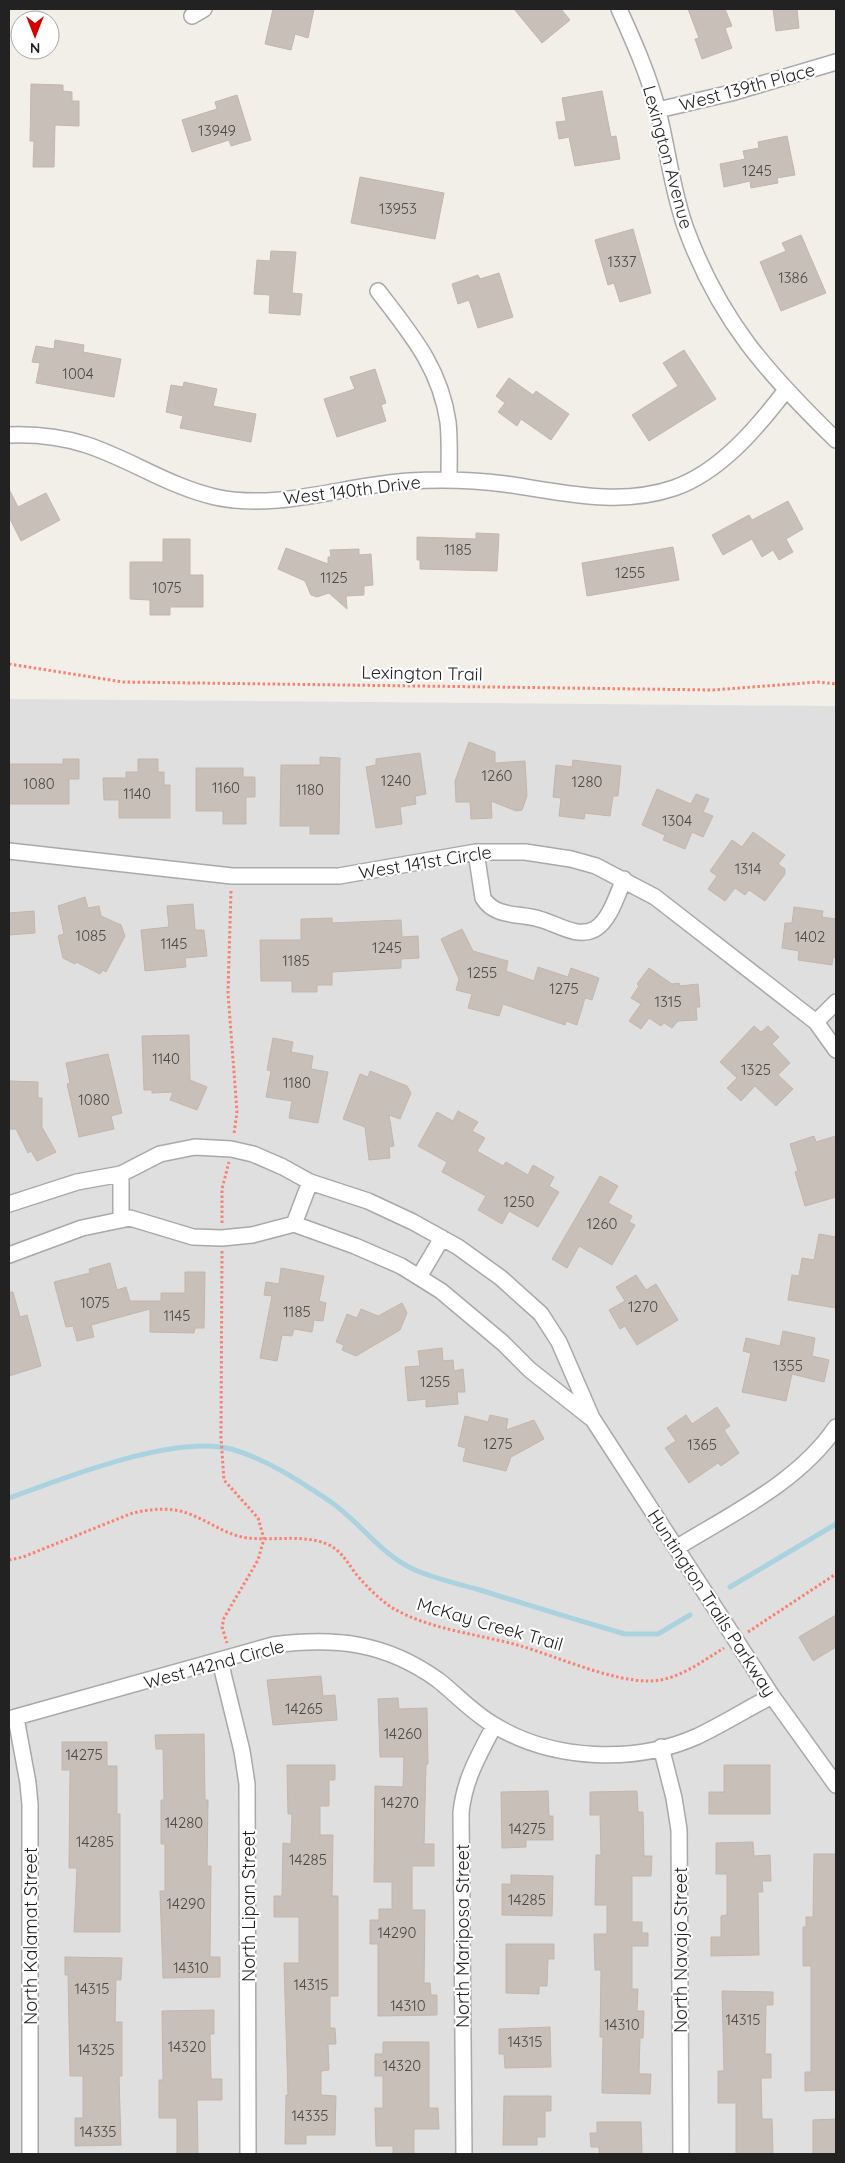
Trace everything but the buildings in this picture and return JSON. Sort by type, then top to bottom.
[{"type":"street","name":"Lexington Avenue","points":[[619,9],[641,58],[658,110],[676,198],[686,230],[714,294],[748,345],[786,390],[836,440]]},
{"type":"street","name":"West 139th Place","points":[[658,110],[731,93],[836,62]]},
{"type":"street","points":[[378,291],[418,342],[432,368],[442,395],[448,423],[450,480]]},
{"type":"street","name":"West 140th Drive","points":[[9,435],[55,438],[88,446],[121,459],[179,487],[230,499],[264,501],[298,498],[368,485],[450,480],[503,484],[597,498],[624,499],[650,495],[676,487],[708,470],[766,416],[786,390]]},
{"type":"street","name":"West 141st Circle","points":[[9,852],[232,876],[339,876],[476,852],[499,850],[547,854],[596,866],[655,897],[816,1022],[836,1050]]},
{"type":"street","points":[[476,852],[483,898],[486,904],[503,913],[539,918],[568,930],[593,930],[603,922],[624,880]]},
{"type":"street","points":[[816,1022],[836,1002]]},
{"type":"street","name":"Huntington Trails Parkway","points":[[9,1204],[77,1182],[121,1174],[160,1154],[194,1147],[231,1149],[253,1154],[283,1166],[310,1182],[368,1201],[442,1238],[501,1278],[541,1314],[559,1342],[592,1418],[772,1696],[836,1785]]},
{"type":"street","points":[[121,1174],[122,1220]]},
{"type":"street","points":[[9,1255],[82,1228],[130,1218],[193,1236],[222,1238],[252,1235],[294,1224],[310,1182]]},
{"type":"street","name":"Huntington Trails Parkway","points":[[294,1224],[355,1246],[401,1266],[441,1291],[474,1317],[530,1370],[592,1418]]},
{"type":"street","points":[[419,1277],[442,1238]]},
{"type":"street","points":[[676,1548],[784,1480],[826,1443],[836,1428]]},
{"type":"street","name":"West 142nd Circle","points":[[13,1719],[273,1645],[311,1640],[357,1643],[403,1659],[438,1680],[471,1710],[494,1726],[523,1740],[566,1751],[602,1754],[632,1753],[661,1748],[698,1736],[772,1696]]},
{"type":"street","name":"North Lipan Street","points":[[226,1659],[247,1784],[248,2154]]},
{"type":"street","name":"North Kalamat Street","points":[[13,1719],[28,1783],[30,1805],[30,2154]]},
{"type":"street","name":"North Mariposa Street","points":[[464,2154],[463,1792],[469,1774],[494,1726]]},
{"type":"street","name":"North Navajo Street","points":[[661,1748],[674,1798],[679,1830],[680,2154]]},
{"type":"path","name":"Lexington Trail","points":[[9,664],[123,682],[713,690],[818,682],[836,684]]},
{"type":"path","points":[[221,1438],[224,1480],[258,1518],[264,1539],[258,1560],[224,1618],[222,1627],[226,1659]]},
{"type":"path","name":"McKay Creek Trail","points":[[9,1560],[23,1557],[130,1514],[146,1510],[175,1510],[231,1535],[264,1539],[315,1540],[340,1552],[373,1593],[391,1607],[414,1619],[520,1646],[617,1676],[648,1681],[664,1680],[680,1674],[726,1646]]},
{"type":"path","points":[[747,1633],[836,1574]]},
{"type":"shaded area","points":[[9,699],[836,706],[836,2154],[9,2154]]},
{"type":"waterway","points":[[9,1498],[120,1460],[150,1453],[207,1446],[231,1449],[271,1465],[308,1487],[342,1510],[381,1547],[403,1564],[439,1579],[625,1634],[658,1634],[690,1615]]},
{"type":"waterway","points":[[730,1587],[836,1524]]}]
